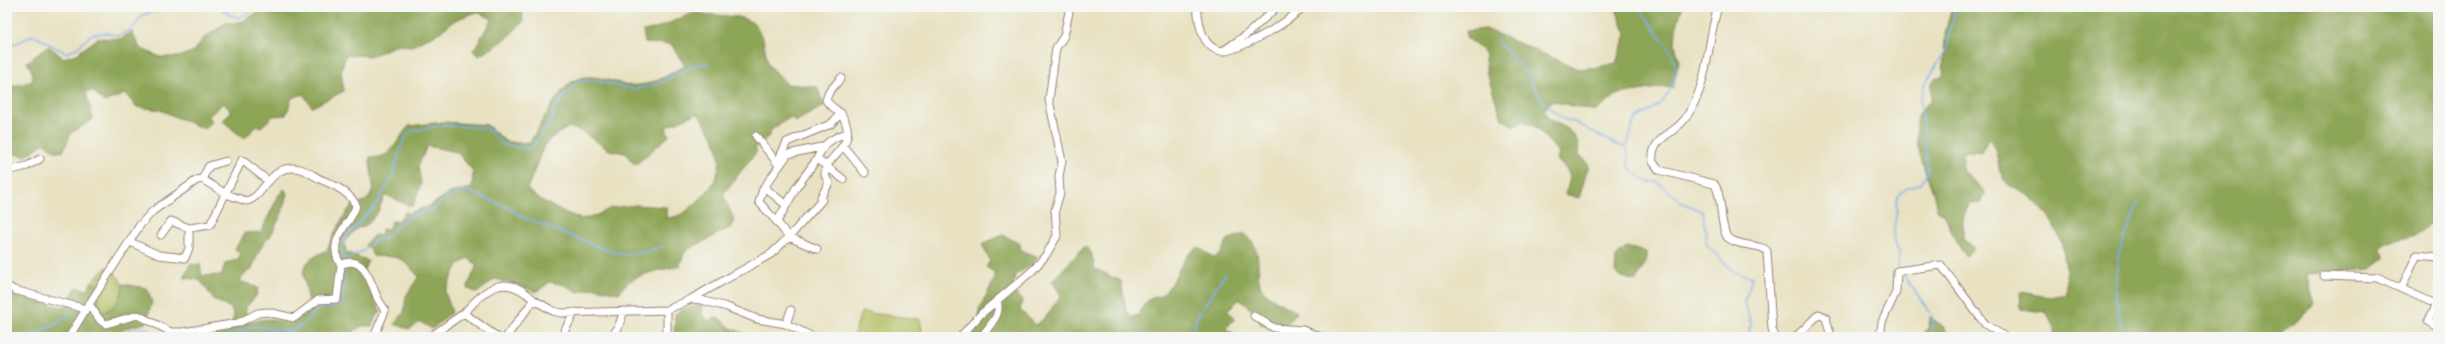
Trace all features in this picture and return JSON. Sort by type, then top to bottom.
[{"type":"street","points":[[960,337],[973,321],[1036,266],[1057,236],[1055,210],[1060,193],[1059,176],[1062,161],[1050,100],[1056,48],[1064,36],[1070,7]]},
{"type":"street","points":[[1197,7],[1203,37],[1213,48],[1223,51],[1237,48],[1295,15],[1303,7]]},
{"type":"street","points":[[1223,51],[1246,35],[1277,7]]},
{"type":"street","points":[[1718,7],[1701,89],[1685,120],[1659,139],[1654,147],[1653,162],[1659,170],[1714,184],[1717,188],[1720,215],[1727,237],[1750,246],[1766,249],[1768,254],[1772,329],[1775,337]]},
{"type":"street","points":[[430,337],[464,313],[481,294],[494,286],[513,288],[528,294],[534,300],[553,311],[667,310],[730,279],[771,254],[790,237],[822,200],[821,197],[829,182],[825,174],[828,166],[844,147],[846,133],[845,122],[841,113],[826,100],[829,92],[840,78]]},
{"type":"street","points":[[817,249],[790,237],[758,199],[778,164],[786,142],[831,124],[841,113]]},
{"type":"street","points":[[777,222],[786,205],[816,159],[821,147],[827,141],[846,133]]},
{"type":"street","points":[[756,136],[778,164]]},
{"type":"street","points":[[778,164],[788,154],[821,147]]},
{"type":"street","points":[[844,147],[865,173]]},
{"type":"street","points":[[7,171],[34,164],[40,159]]},
{"type":"street","points":[[816,159],[828,166],[843,179]]},
{"type":"street","points":[[69,337],[87,306],[140,225],[153,211],[202,179],[210,166],[226,160]]},
{"type":"street","points":[[161,235],[171,221],[189,228],[208,227],[242,160],[267,180]]},
{"type":"street","points":[[202,179],[226,194],[242,201],[252,200],[267,180],[283,170],[299,169],[333,184],[354,201],[356,207],[337,239],[337,259],[344,264],[360,265],[366,270],[385,311],[374,337]]},
{"type":"street","points":[[764,187],[786,205]]},
{"type":"street","points":[[130,242],[159,255],[185,258],[189,248],[189,228]]},
{"type":"street","points":[[2401,289],[2417,255],[2438,256]]},
{"type":"street","points":[[7,286],[14,290],[87,306],[96,312],[99,320],[106,324],[138,315],[172,332],[187,332],[238,323],[258,313],[267,312],[294,318],[318,300],[337,300],[344,264]]},
{"type":"street","points":[[1880,337],[1882,322],[1896,292],[1900,270],[1941,265],[1984,324],[2005,337]]},
{"type":"street","points":[[2324,276],[2372,277],[2437,305],[2428,321],[2438,327]]},
{"type":"street","points":[[705,291],[707,300]]},
{"type":"street","points":[[691,299],[707,300],[757,319],[786,324],[813,337]]},
{"type":"street","points":[[506,337],[534,300]]},
{"type":"street","points":[[982,337],[994,322],[999,308],[997,300]]},
{"type":"street","points":[[667,310],[667,337]]},
{"type":"street","points":[[786,324],[791,310]]},
{"type":"street","points":[[611,337],[618,328],[624,311]]},
{"type":"street","points":[[561,337],[575,312]]},
{"type":"street","points":[[464,313],[497,337]]},
{"type":"street","points":[[1796,337],[1819,314],[1826,318],[1831,337]]},
{"type":"street","points":[[1254,316],[1274,328],[1303,330],[1321,337]]},
{"type":"green space","points":[[308,7],[522,7],[523,22],[502,42],[479,56],[473,51],[492,19],[477,12],[455,20],[440,32],[412,46],[397,45],[371,56],[346,55],[341,71],[344,91],[312,107],[303,94],[292,98],[286,115],[273,116],[261,127],[257,126],[244,139],[223,121],[231,111],[223,103],[209,116],[212,122],[204,129],[160,110],[137,107],[125,94],[104,102],[93,91],[86,92],[93,119],[71,133],[63,152],[55,151],[44,143],[26,156],[16,154],[7,155],[7,88],[33,81],[32,72],[27,62],[49,46],[63,58],[77,54],[98,38],[121,39],[132,32],[140,48],[160,57],[178,57],[194,51],[204,38],[226,23],[241,22],[262,10],[274,15]]},
{"type":"green space","points":[[1615,7],[1682,7],[1676,30],[1675,44],[1679,60],[1673,88],[1665,87],[1618,94],[1596,111],[1551,101],[1544,111],[1548,119],[1559,124],[1574,136],[1577,141],[1578,153],[1589,165],[1579,198],[1565,194],[1570,179],[1568,172],[1557,160],[1559,153],[1536,127],[1523,121],[1514,126],[1502,119],[1487,74],[1484,52],[1466,37],[1466,31],[1486,29],[1578,69],[1599,67],[1616,63],[1626,34]]},
{"type":"green space","points":[[1952,7],[2438,7],[2438,224],[2431,223],[2412,236],[2393,241],[2380,248],[2385,258],[2371,269],[2306,274],[2315,305],[2283,332],[2280,337],[2052,337],[2055,330],[2046,312],[2021,309],[2020,292],[2049,297],[2067,294],[2064,253],[2056,230],[2050,219],[2030,197],[2012,187],[2005,181],[1994,146],[1988,139],[1981,153],[1964,151],[1962,170],[1985,192],[1982,202],[1970,203],[1963,218],[1963,238],[1974,248],[1966,256],[1956,242],[1944,214],[1937,210],[1919,152],[1916,137],[1917,124],[1921,111],[1931,101],[1932,82],[1936,77],[1943,77],[1945,33]]},
{"type":"green space","points":[[694,13],[739,17],[754,23],[763,39],[768,64],[787,84],[817,87],[824,106],[795,122],[791,117],[771,130],[770,135],[755,148],[757,151],[723,194],[734,220],[731,227],[685,251],[680,266],[654,271],[638,277],[624,286],[619,293],[595,288],[578,292],[565,285],[550,282],[536,292],[518,285],[495,279],[477,293],[467,288],[477,265],[468,258],[457,266],[445,292],[452,312],[432,329],[420,322],[409,329],[394,324],[404,312],[406,296],[419,276],[407,264],[398,258],[373,256],[371,251],[365,245],[373,236],[382,234],[382,229],[388,229],[392,221],[398,221],[406,211],[407,214],[429,206],[450,193],[472,188],[473,171],[457,152],[427,146],[418,166],[421,184],[413,206],[384,196],[378,212],[365,227],[357,228],[344,242],[346,252],[368,261],[362,274],[381,312],[376,316],[372,326],[362,326],[346,337],[208,337],[209,330],[230,327],[234,316],[231,308],[214,300],[200,280],[185,278],[184,276],[190,265],[200,264],[202,276],[222,275],[225,263],[237,260],[241,254],[235,249],[245,233],[261,232],[278,196],[284,189],[287,193],[282,213],[270,237],[262,245],[251,270],[243,275],[240,281],[258,288],[256,296],[246,307],[246,323],[265,319],[287,322],[309,304],[304,278],[305,266],[309,261],[327,250],[338,226],[350,207],[370,197],[373,181],[370,157],[383,156],[388,153],[409,126],[444,122],[487,125],[505,141],[517,143],[530,142],[560,94],[572,82],[580,78],[597,78],[623,84],[640,85],[658,80],[685,66],[671,44],[645,43],[643,31],[662,26]],"holes":[[[697,113],[706,125],[717,147],[719,168],[715,179],[708,190],[684,213],[676,216],[666,218],[667,207],[636,205],[611,208],[597,215],[581,219],[557,209],[536,197],[527,189],[543,148],[551,138],[569,127],[581,131],[609,150],[625,153],[635,165],[669,136],[666,127]]]},
{"type":"green space","points":[[1244,234],[1251,240],[1255,247],[1260,284],[1263,290],[1274,300],[1297,312],[1279,334],[1261,324],[1253,311],[1240,299],[1227,310],[1235,319],[1226,328],[1238,337],[964,337],[980,319],[979,309],[995,278],[994,272],[986,267],[990,261],[982,244],[1003,235],[1020,244],[1021,251],[1037,256],[1034,264],[1015,275],[1013,290],[1022,301],[1020,310],[1036,325],[1047,316],[1061,295],[1052,281],[1085,246],[1091,252],[1095,269],[1121,281],[1126,310],[1131,317],[1139,315],[1142,308],[1149,300],[1166,291],[1183,262],[1197,247],[1215,258],[1222,251],[1227,240]]},
{"type":"green space","points":[[1626,247],[1646,252],[1646,261],[1636,281],[1618,276],[1615,271],[1616,257]]},
{"type":"green space","points":[[107,267],[119,278],[123,290],[122,296],[118,302],[105,312],[99,306],[97,284],[91,282]]},
{"type":"green space","points":[[91,282],[97,284],[99,306],[105,312],[113,307],[118,301],[123,284],[147,288],[152,302],[146,323],[126,328],[116,337],[7,337],[7,294],[65,308],[76,287],[88,290]]},
{"type":"green space","points":[[703,304],[702,315],[709,321],[717,317],[731,328],[745,334],[741,337],[703,337],[696,335],[674,337],[675,314],[684,309]]},
{"type":"green space","points":[[861,312],[920,319],[923,337],[851,337],[854,335]]},
{"type":"green space","points":[[1930,317],[1944,327],[1949,337],[1922,337],[1929,326]]},
{"type":"waterway","points":[[7,48],[33,35],[66,53],[77,48],[92,34],[107,33],[119,36],[132,29],[143,15],[168,7]]},
{"type":"waterway","points":[[220,7],[228,14],[239,18],[258,7]]},
{"type":"waterway","points":[[1640,7],[1670,52],[1675,63],[1675,75],[1672,88],[1662,102],[1634,121],[1627,146],[1629,168],[1647,182],[1657,182],[1683,203],[1703,212],[1707,245],[1734,272],[1752,277],[1745,303],[1751,324],[1748,337]]},
{"type":"waterway","points":[[1898,268],[1899,252],[1894,244],[1893,235],[1897,210],[1896,202],[1899,195],[1907,188],[1921,184],[1928,171],[1920,99],[1925,84],[1947,48],[1955,7]]},
{"type":"waterway","points":[[1497,41],[1521,66],[1543,101],[1553,111],[1564,119],[1576,123],[1619,146],[1627,146]]},
{"type":"waterway","points":[[345,262],[341,248],[347,236],[378,202],[393,176],[398,154],[407,135],[413,131],[444,125],[486,128],[504,145],[526,149],[532,147],[553,118],[555,107],[577,82],[591,80],[635,89],[654,85],[694,66],[710,63]]},
{"type":"waterway","points":[[344,260],[365,250],[373,242],[384,239],[407,217],[434,209],[446,197],[468,191],[507,207],[523,217],[601,248],[624,255],[642,253],[663,246]]},
{"type":"waterway","points":[[2123,337],[2115,293],[2118,255],[2138,203]]},
{"type":"waterway","points":[[198,337],[207,333],[236,332],[255,326],[291,331],[300,326],[319,308],[328,308],[342,304],[346,265]]},
{"type":"waterway","points":[[1901,272],[1932,315],[1932,337]]},
{"type":"waterway","points":[[1191,337],[1197,317],[1225,274]]},
{"type":"waterway","points":[[28,337],[55,325],[72,312]]},
{"type":"waterway","points":[[120,337],[124,333],[140,328],[150,330],[158,337]]}]
